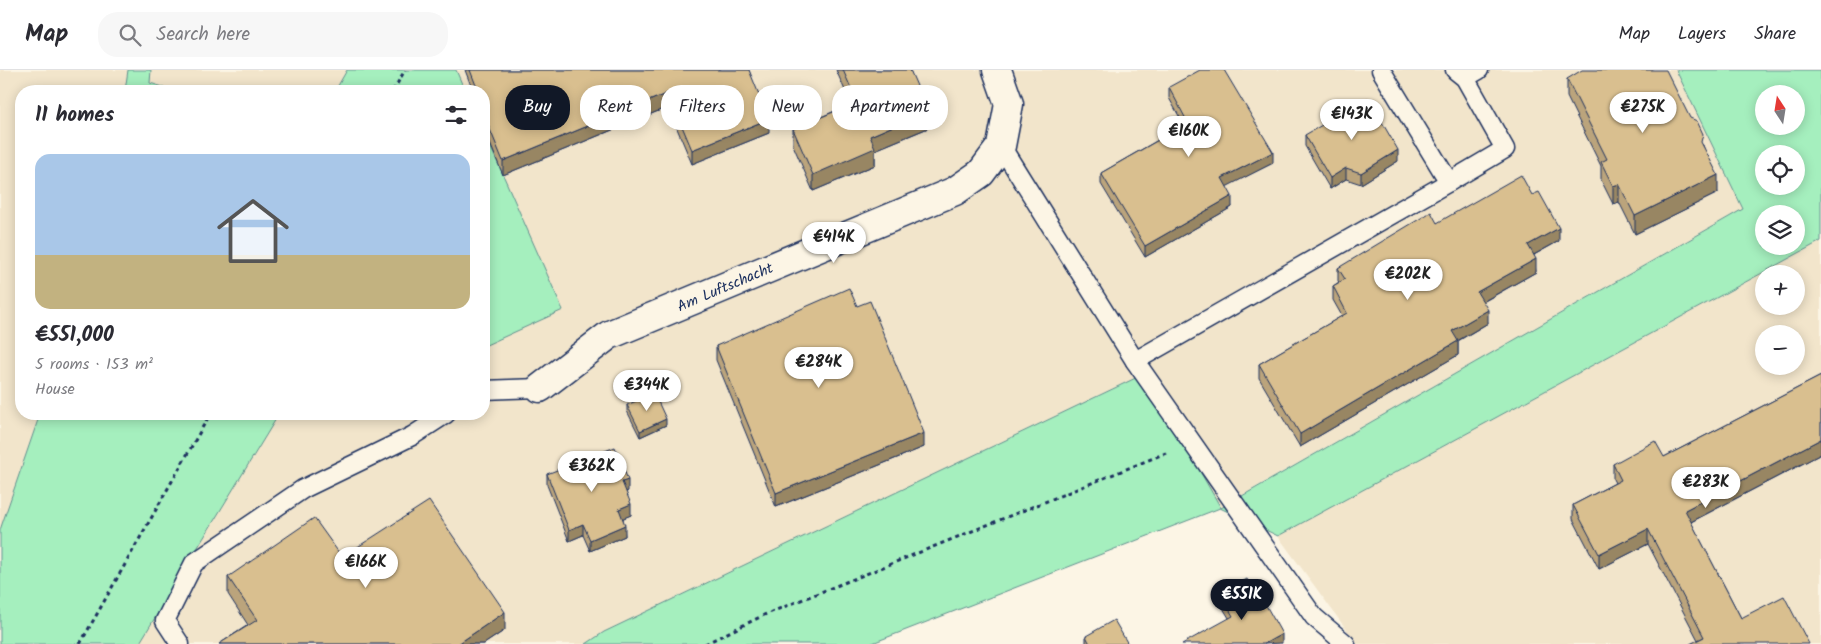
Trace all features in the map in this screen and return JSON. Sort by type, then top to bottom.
[{"type":"street","name":"Am Luftschacht","points":[[540,388],[609,335],[955,191],[981,173],[1001,146],[1009,104],[997,70]]},
{"type":"lane","points":[[1381,70],[1449,182]]},
{"type":"lane","points":[[1135,361],[1505,149],[1466,73]]},
{"type":"lane","points":[[1001,146],[1135,361],[1314,617],[1346,644]]},
{"type":"lane","points":[[490,390],[540,388]]},
{"type":"lane","points":[[180,644],[166,621],[194,562],[303,489],[412,436],[437,420]]},
{"type":"path","points":[[396,85],[405,70]]},
{"type":"path","points":[[80,644],[207,420]]},
{"type":"path","points":[[705,644],[764,615],[880,570],[1022,509],[1192,442]]},
{"type":"shaded area","points":[[0,70],[1676,70],[1743,209],[1220,508],[1144,374],[604,632],[586,644],[99,644],[0,553]]},
{"type":"shaded area","points":[[1821,241],[1821,644],[1357,644],[1278,536],[1755,277],[1755,315],[1805,315],[1805,265],[1777,265],[1795,255],[1805,255],[1805,250]]},
{"type":"green space","points":[[128,70],[151,70],[150,83],[156,85],[126,85]]},
{"type":"green space","points":[[347,70],[456,70],[462,85],[338,85]]},
{"type":"green space","points":[[1676,70],[1821,70],[1821,241],[1805,250],[1805,205],[1755,205],[1755,255],[1795,255],[1777,265],[1755,265],[1755,277],[1278,536],[1220,508],[870,644],[586,644],[604,632],[1144,374],[1221,508],[1743,209]]},
{"type":"green space","points":[[490,146],[563,310],[490,343]]},
{"type":"green space","points":[[38,420],[275,420],[139,644],[0,644],[0,530]]},
{"type":"building","points":[[470,70],[749,70],[755,85],[754,125],[744,129],[744,85],[661,85],[661,96],[651,100],[651,85],[580,85],[580,129],[503,161],[490,130],[490,85],[476,85]]},
{"type":"building","points":[[843,70],[910,70],[917,85],[850,85]]},
{"type":"building","points":[[1200,70],[1224,70],[1273,152],[1222,178],[1232,196],[1145,246],[1101,173],[1188,123],[1169,87]]},
{"type":"building","points":[[1582,70],[1666,70],[1690,118],[1697,121],[1703,134],[1701,142],[1718,175],[1635,216],[1619,184],[1613,186],[1601,162],[1607,159],[1567,79]]},
{"type":"building","points":[[1368,98],[1398,150],[1361,173],[1346,168],[1330,178],[1305,135]]},
{"type":"building","points":[[832,113],[832,130],[884,130],[870,136],[875,148],[813,175],[793,130],[822,130],[822,117]]},
{"type":"building","points":[[684,130],[742,130],[692,150]]},
{"type":"building","points":[[1521,175],[1532,195],[1539,192],[1559,228],[1528,245],[1536,259],[1477,292],[1488,310],[1452,331],[1458,341],[1300,434],[1259,364],[1347,313],[1333,286],[1345,279],[1338,268],[1431,212],[1437,223]]},
{"type":"building","points":[[849,288],[857,306],[870,301],[924,433],[776,493],[716,346]]},
{"type":"building","points":[[1821,376],[1821,439],[1685,510],[1741,618],[1784,596],[1809,644],[1690,644],[1704,637],[1648,529],[1599,554],[1573,505],[1621,480],[1613,464],[1655,441],[1664,457]]},
{"type":"building","points":[[654,393],[666,419],[640,431],[627,405]]},
{"type":"building","points":[[615,447],[628,480],[622,482],[631,504],[619,509],[625,525],[590,540],[583,524],[569,530],[547,474]]},
{"type":"building","points":[[429,501],[505,612],[458,644],[219,644],[257,620],[228,577],[314,518],[342,557]]},
{"type":"building","points":[[1247,579],[1259,602],[1263,600],[1282,634],[1264,644],[1182,644],[1233,616],[1220,594]]},
{"type":"building","points":[[1114,620],[1128,644],[1090,644],[1086,636]]}]
